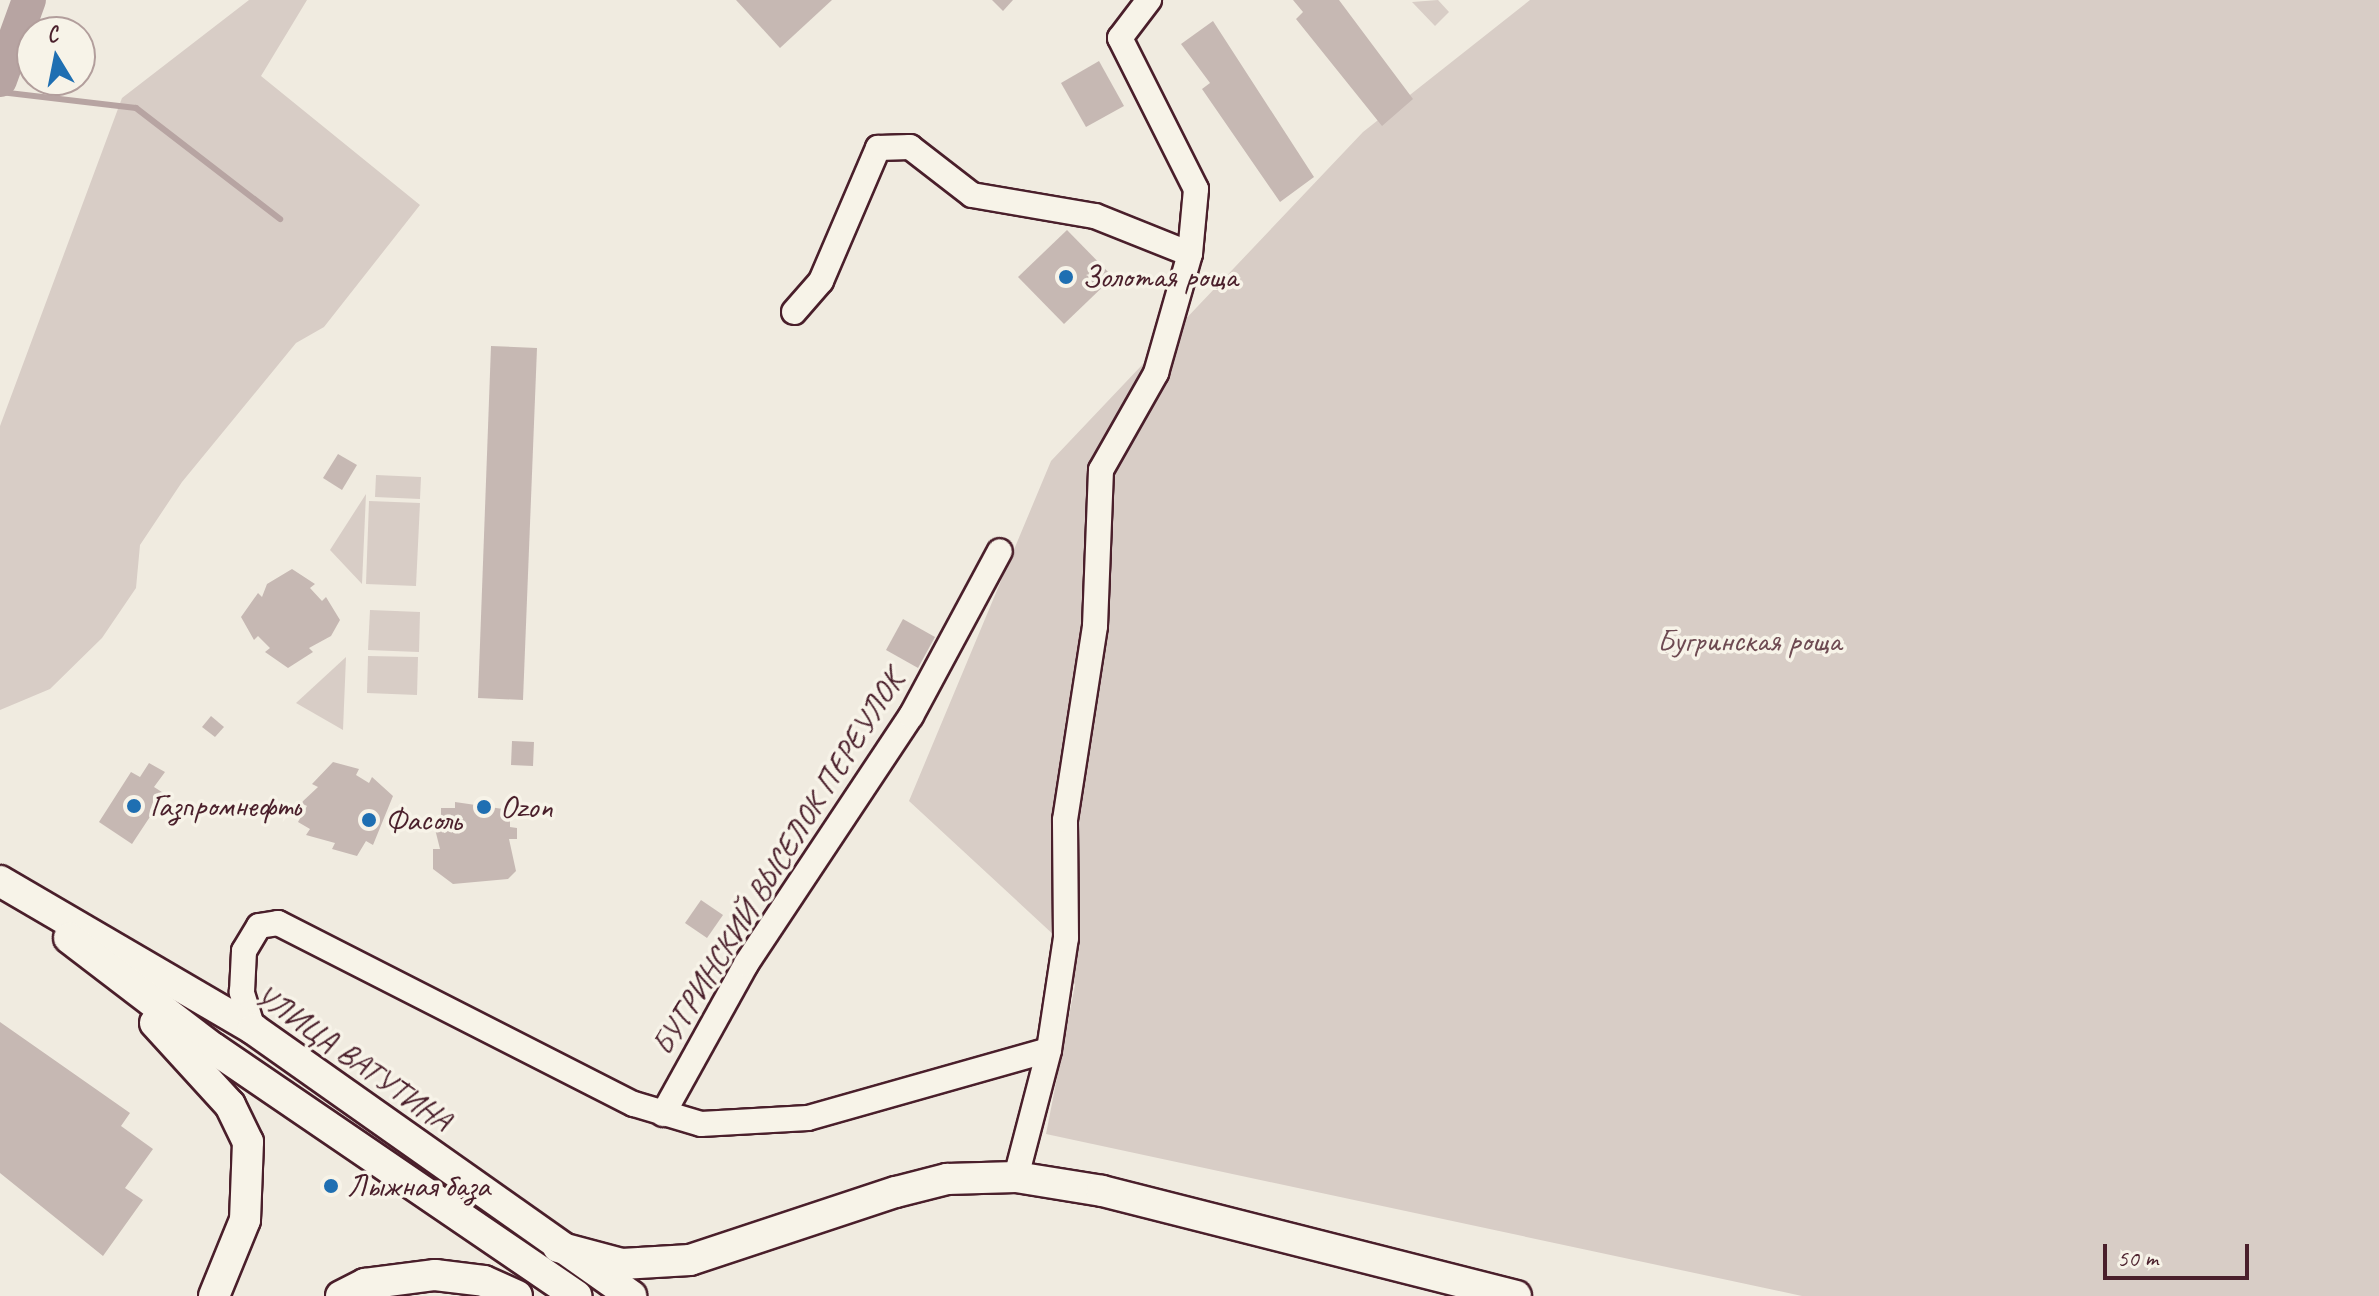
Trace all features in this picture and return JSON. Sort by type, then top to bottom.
[{"type":"main road","name":"УЛИЦА ВАТУТИНА","points":[[12,889],[113,977],[577,1296]]},
{"type":"main road","name":"УЛИЦА ВАТУТИНА","points":[[12,889],[253,1029],[631,1296]]},
{"type":"main road","points":[[113,977],[230,1105],[248,1142],[245,1220],[214,1296]]},
{"type":"main road","points":[[558,1247],[622,1264],[690,1260],[896,1192],[947,1179],[1016,1177],[1102,1191],[1516,1296]]},
{"type":"main road","points":[[341,1296],[365,1284],[435,1275],[484,1281],[517,1296]]},
{"type":"street","points":[[1016,1177],[1049,1050],[1066,938],[1065,820],[1095,626],[1101,470],[1156,373],[1190,254],[1196,189],[1120,38],[1149,0]]},
{"type":"street","points":[[794,312],[821,281],[878,148],[910,147],[972,195],[1095,216],[1190,254]]},
{"type":"street","name":"БУГРИНСКИЙ ВЫСЕЛОК ПЕРЕУЛОК","points":[[663,1114],[746,964],[911,716],[1000,551]]},
{"type":"street","points":[[253,1029],[242,992],[244,951],[259,926],[278,923],[663,1114],[744,1126],[808,1118],[1049,1050]]},
{"type":"green space","points":[[249,0],[307,0],[261,76],[420,205],[324,327],[296,343],[182,482],[140,545],[136,588],[102,638],[50,689],[0,710],[0,426],[122,98]]},
{"type":"green space","points":[[1438,0],[1449,12],[1435,26],[1412,2]]},
{"type":"green space","name":"Бугринская роща","points":[[1530,0],[2379,0],[2379,1296],[1802,1296],[1046,1134],[1075,985],[1056,937],[909,801],[1051,461],[1363,132]]},
{"type":"green space","points":[[376,475],[421,477],[420,499],[375,497]]},
{"type":"green space","points":[[366,494],[362,584],[330,550]]},
{"type":"green space","points":[[369,501],[420,503],[416,586],[366,584]]},
{"type":"green space","points":[[370,610],[420,612],[419,652],[368,650]]},
{"type":"green space","points":[[368,656],[418,657],[417,695],[367,693]]},
{"type":"green space","points":[[346,657],[343,730],[296,703]]},
{"type":"building","points":[[736,0],[832,0],[780,48]]},
{"type":"building","points":[[992,0],[1013,0],[1003,11]]},
{"type":"building","points":[[1293,0],[1339,0],[1413,99],[1382,126],[1296,19],[1303,12]]},
{"type":"building","points":[[1213,21],[1314,177],[1280,202],[1202,89],[1210,83],[1181,44]]},
{"type":"building","points":[[1099,61],[1124,106],[1086,127],[1061,83]]},
{"type":"building","name":"Золотая роща","points":[[1067,230],[1113,277],[1064,324],[1018,277]]},
{"type":"building","points":[[491,346],[537,348],[523,700],[478,698]]},
{"type":"building","points":[[338,454],[357,465],[342,490],[323,478]]},
{"type":"building","points":[[292,569],[315,584],[310,588],[322,601],[326,597],[340,620],[331,636],[309,648],[313,652],[288,668],[265,652],[270,648],[258,636],[254,640],[241,617],[258,593],[262,597],[267,584]]},
{"type":"building","points":[[903,619],[935,637],[918,668],[886,650]]},
{"type":"building","points":[[211,716],[224,727],[215,737],[202,727]]},
{"type":"building","points":[[512,741],[534,742],[533,766],[511,765]]},
{"type":"building","points":[[333,762],[359,769],[356,775],[369,783],[372,777],[393,796],[373,845],[366,841],[357,856],[332,849],[335,843],[306,835],[310,829],[298,822],[307,806],[301,803],[318,787],[312,784]]},
{"type":"building","points":[[149,763],[165,772],[154,787],[165,794],[132,844],[99,822],[131,772],[140,777]]},
{"type":"building","points":[[455,802],[510,810],[510,827],[517,828],[517,839],[509,839],[516,871],[508,879],[453,884],[433,869],[433,849],[440,849],[434,825],[441,825],[441,808],[455,808]]},
{"type":"building","points":[[701,900],[723,915],[707,938],[685,923]]},
{"type":"building","points":[[0,1022],[130,1113],[121,1126],[153,1149],[125,1188],[143,1200],[103,1256],[0,1173]]},
{"type":"waterway","points":[[0,80],[29,0]]},
{"type":"waterway","points":[[0,92],[136,108],[280,219]]},
{"type":"place","name":"Золотая роща","points":[[1066,277]]},
{"type":"place","name":"Газпромнефть","points":[[134,806]]},
{"type":"place","name":"Ozon","points":[[484,807]]},
{"type":"place","name":"Фасоль","points":[[369,820]]},
{"type":"place","name":"Лыжная база","points":[[331,1186]]}]
